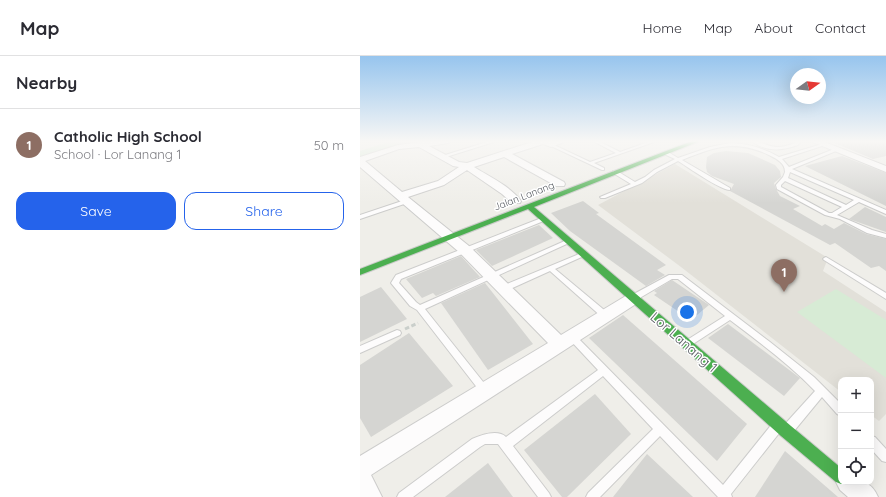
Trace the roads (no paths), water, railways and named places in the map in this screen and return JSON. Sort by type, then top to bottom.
[{"type":"main road","name":"Jalan Lanang","points":[[503,206],[622,162]]},
{"type":"main road","name":"Jalan Lanang","points":[[360,272],[443,231],[529,206],[643,162]]},
{"type":"main road","name":"Lor Lanang 1","points":[[529,206],[782,428],[838,475]]},
{"type":"street","points":[[361,162],[464,249],[505,288],[566,341]]},
{"type":"street","points":[[435,162],[456,175]]},
{"type":"street","points":[[452,162],[456,164],[467,166],[506,192],[516,201]]},
{"type":"street","points":[[405,199],[441,183],[456,175],[467,166],[481,162]]},
{"type":"street","points":[[520,162],[560,184]]},
{"type":"street","points":[[866,162],[886,169]]},
{"type":"street","points":[[360,469],[634,298]]},
{"type":"street","points":[[360,476],[370,497]]},
{"type":"street","points":[[852,485],[866,497]]},
{"type":"lane","points":[[587,162],[602,169]]},
{"type":"lane","points":[[590,163],[595,162]]},
{"type":"lane","points":[[602,197],[646,179],[655,170],[673,162]]},
{"type":"lane","points":[[683,162],[728,190]]},
{"type":"lane","points":[[782,162],[788,168],[886,212]]},
{"type":"lane","points":[[788,168],[805,162]]},
{"type":"lane","points":[[788,168],[788,173],[785,179],[778,185],[779,188],[827,214],[833,214],[866,231],[886,236]]},
{"type":"lane","points":[[615,172],[634,184]]},
{"type":"lane","points":[[785,179],[846,207]]},
{"type":"lane","points":[[360,217],[405,199]]},
{"type":"lane","points":[[833,214],[858,200]]},
{"type":"lane","points":[[485,391],[420,308],[412,304],[396,283],[396,280],[398,277],[464,249],[544,219]]},
{"type":"lane","points":[[420,308],[569,241]]},
{"type":"lane","points":[[505,288],[584,254]]},
{"type":"lane","points":[[826,259],[886,296]]},
{"type":"lane","points":[[550,268],[606,316]]},
{"type":"lane","points":[[634,298],[671,277],[677,276],[767,344],[821,391],[838,408]]},
{"type":"lane","points":[[687,344],[730,316]]},
{"type":"lane","points":[[360,350],[397,333]]},
{"type":"lane","points":[[566,341],[604,370],[725,496],[782,428],[821,391]]},
{"type":"lane","points":[[506,444],[604,370]]},
{"type":"lane","points":[[592,497],[660,429]]},
{"type":"lane","points":[[403,497],[484,439],[501,439],[545,497]]},
{"type":"lane","points":[[874,444],[886,457]]},
{"type":"place","name":"Catholic High School","points":[[784,292]]}]
